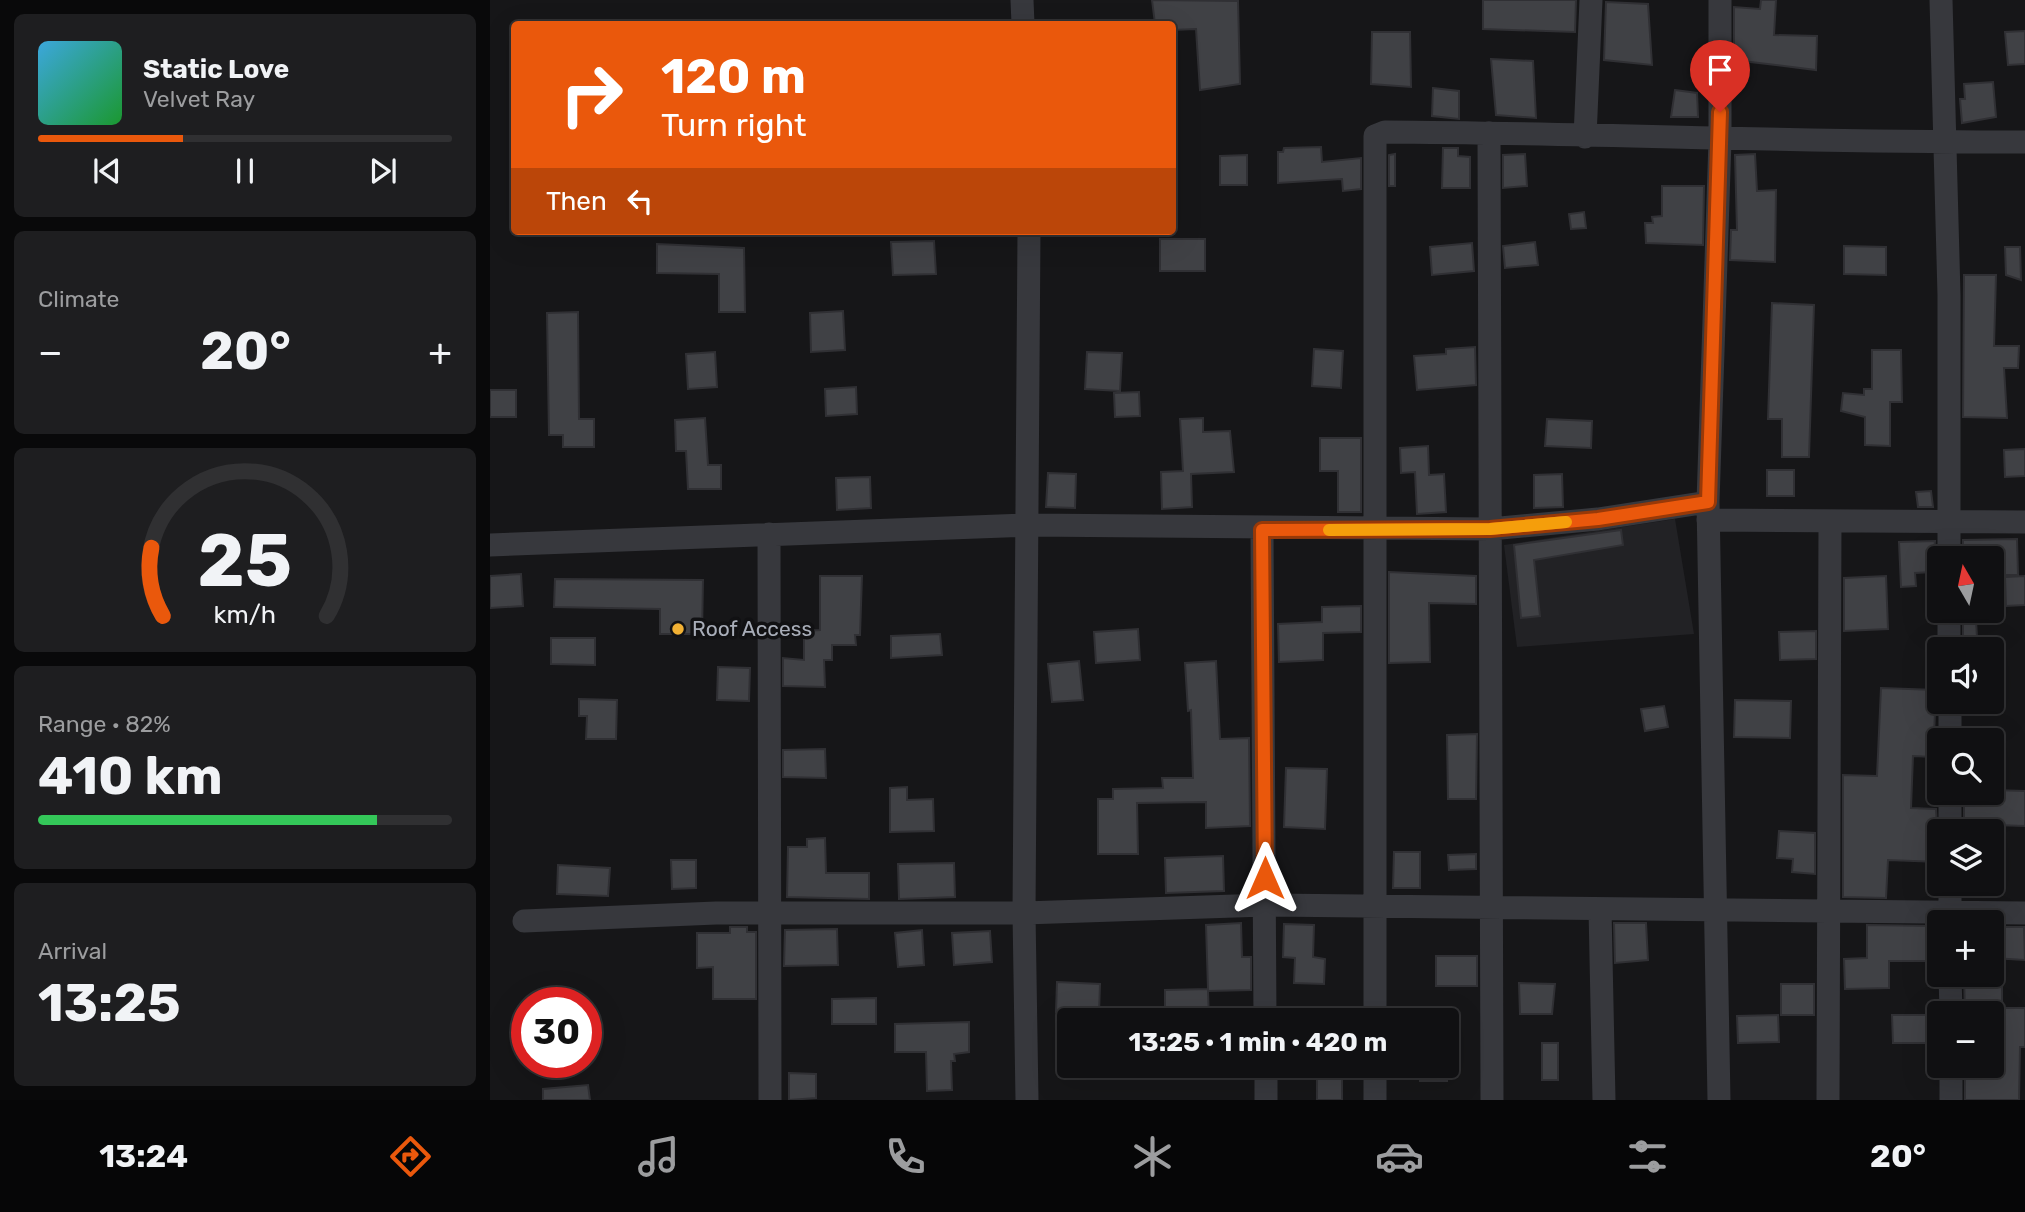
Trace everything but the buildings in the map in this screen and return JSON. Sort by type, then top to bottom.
[{"type":"street","points":[[1022,0],[1023,21]]},
{"type":"street","points":[[1585,137],[1591,0]]},
{"type":"street","points":[[1719,1100],[1708,511],[1720,140],[1720,0]]},
{"type":"street","points":[[1941,0],[1948,295],[1949,546]]},
{"type":"street","points":[[1375,1008],[1373,140],[1385,132],[1720,140],[2025,142]]},
{"type":"street","points":[[1489,133],[1492,1100]]},
{"type":"street","points":[[1027,1100],[1024,913],[1029,235]]},
{"type":"street","points":[[490,545],[1028,525],[1262,530],[1490,529],[1708,511],[1830,521],[2025,522]]},
{"type":"street","points":[[1828,1100],[1830,521]]},
{"type":"street","points":[[1262,530],[1265,1008]]},
{"type":"street","points":[[769,534],[770,1100]]},
{"type":"street","points":[[524,921],[716,913],[1024,913],[1265,905],[1827,911],[1927,917]]},
{"type":"street","points":[[1600,909],[1604,1100]]},
{"type":"street","points":[[2004,914],[2025,913]]},
{"type":"street","points":[[1266,1078],[1266,1100]]},
{"type":"street","points":[[1375,1078],[1375,1100]]},
{"type":"street","points":[[1951,1078],[1951,1100]]},
{"type":"shaded area","points":[[1675,519],[1694,634],[1517,647],[1504,545]]},
{"type":"slow traffic","points":[[1329,530],[1490,529],[1566,522]]},
{"type":"place","name":"Roof Access","points":[[678,629]]},
{"type":"route","points":[[1265,878],[1262,530],[1490,529],[1598,519],[1708,502],[1720,112]]}]
